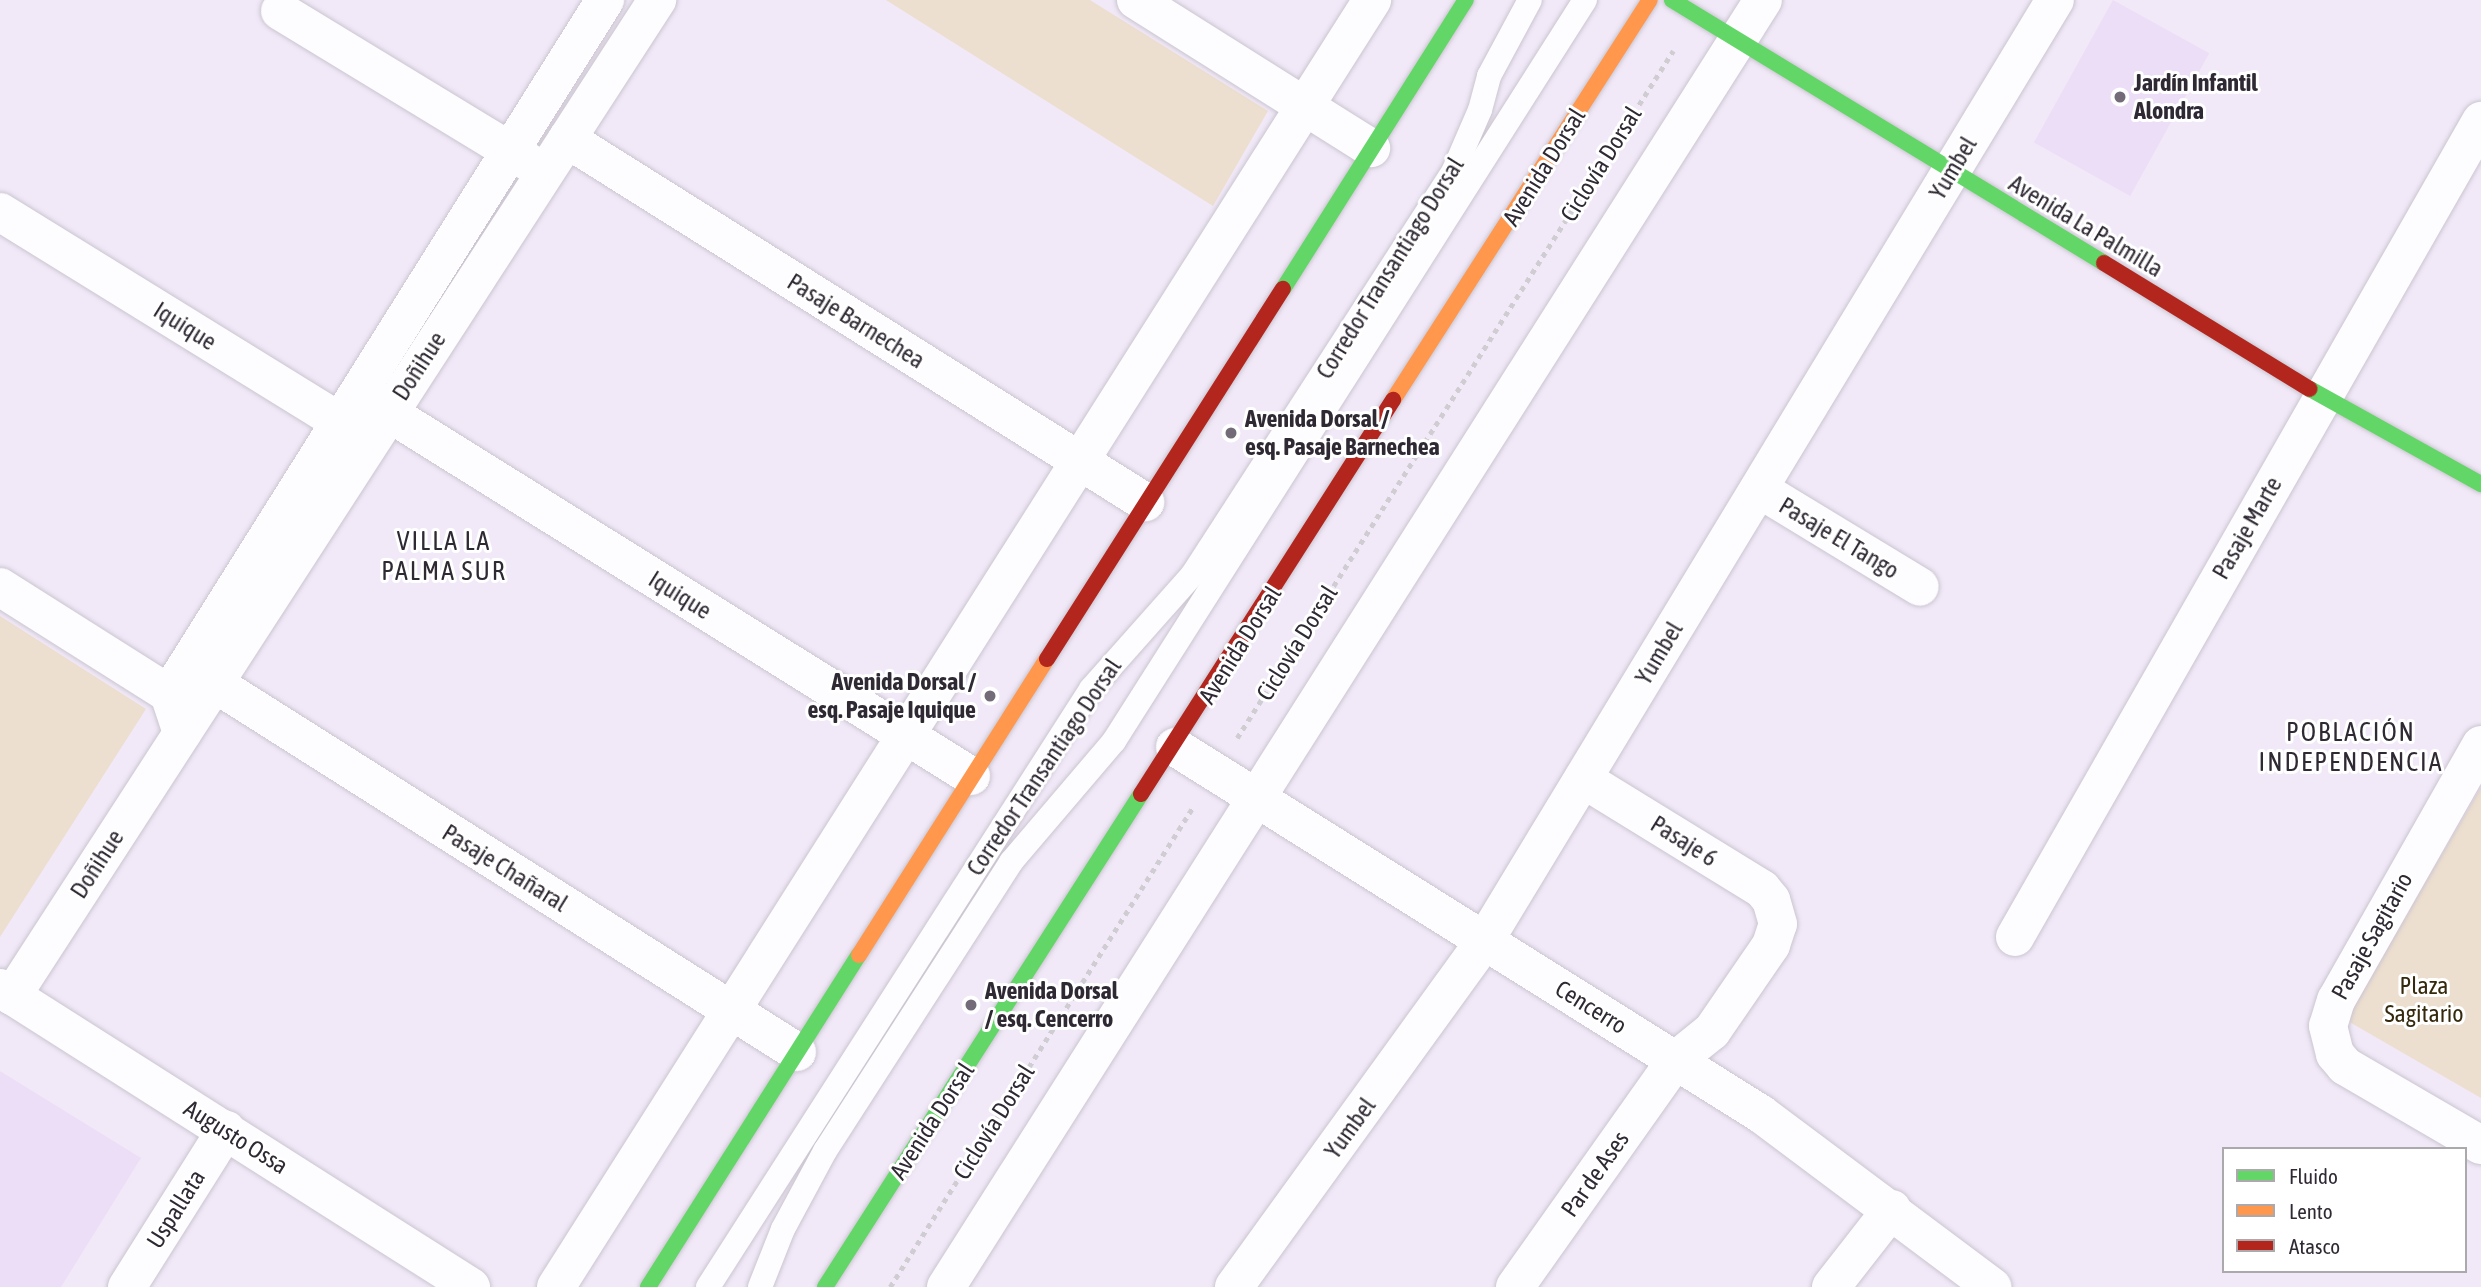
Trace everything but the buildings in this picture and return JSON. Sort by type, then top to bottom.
[{"type":"main road","points":[[648,1287],[1466,0]]},
{"type":"main road","name":"Avenida Dorsal","points":[[825,1287],[1175,747],[1650,0]]},
{"type":"main road","name":"Avenida La Palmilla","points":[[1672,0],[2322,396],[2481,484]]},
{"type":"street","name":"Doñihue","points":[[6,992],[214,683],[367,425],[510,150],[605,0]]},
{"type":"street","name":"Doñihue","points":[[169,694],[367,425],[545,172],[657,0]]},
{"type":"street","points":[[1136,0],[1371,148]]},
{"type":"street","points":[[556,1287],[733,1013],[905,735],[1372,0]]},
{"type":"street","points":[[946,1287],[1255,795],[1763,0]]},
{"type":"street","name":"Yumbel","points":[[1234,1287],[1485,940],[2055,0]]},
{"type":"street","points":[[279,11],[545,172]]},
{"type":"street","name":"Pasaje Marte","points":[[2015,937],[2322,396],[2471,163],[2481,121]]},
{"type":"street","name":"Pasaje Barnechea","points":[[567,139],[1145,502]]},
{"type":"street","name":"Iquique","points":[[0,212],[905,735],[971,776]]},
{"type":"street","name":"Pasaje El Tango","points":[[1759,489],[1920,587]]},
{"type":"street","points":[[0,587],[169,694],[182,733]]},
{"type":"street","name":"Pasaje Chañaral","points":[[214,683],[797,1052]]},
{"type":"street","name":"Pasaje Sagitario","points":[[2481,745],[2336,1000],[2328,1026],[2335,1054],[2345,1066],[2481,1145]]},
{"type":"street","name":"Cencerro","points":[[1175,747],[1761,1114],[1892,1209],[1992,1287]]},
{"type":"street","name":"Pasaje 6","points":[[1583,779],[1762,889],[1776,912]]},
{"type":"street","name":"Par de Ases","points":[[1515,1287],[1676,1060],[1712,1031],[1771,945],[1776,912]]},
{"type":"street","name":"Augusto Ossa","points":[[6,992],[471,1287]]},
{"type":"street","name":"Uspallata","points":[[127,1287],[226,1130]]},
{"type":"street","points":[[1831,1287],[1892,1209]]},
{"type":"lane","name":"Corredor Transantiago Dorsal","points":[[708,1287],[1091,689],[1194,574],[1454,170],[1480,110],[1489,76],[1530,0]]},
{"type":"lane","name":"Corredor Transantiago Dorsal","points":[[760,1287],[802,1191],[862,1093],[1011,862],[1114,741],[1585,0]]},
{"type":"path","name":"Ciclovía Dorsal","points":[[890,1287],[1696,14]]},
{"type":"shaded area","name":"Jardín Infantil Alondra","points":[[2113,0],[2209,53],[2130,196],[2034,143]]},
{"type":"shaded area","points":[[0,1071],[141,1158],[61,1287],[0,1287]]},
{"type":"green space","points":[[886,0],[1090,0],[1268,111],[1213,206]]},
{"type":"green space","points":[[0,616],[146,709],[0,937]]},
{"type":"green space","name":"Plaza Sagitario","points":[[2481,787],[2481,1098],[2346,1020]]},
{"type":"traffic: fast","points":[[1283,289],[1466,0]]},
{"type":"traffic: fast","points":[[1672,0],[2104,263]]},
{"type":"traffic: fast","points":[[2310,389],[2481,484]]},
{"type":"traffic: fast","points":[[825,1287],[1141,794]]},
{"type":"traffic: fast","points":[[648,1287],[859,955]]},
{"type":"traffic: slow","points":[[1393,400],[1650,0]]},
{"type":"traffic: slow","points":[[859,955],[1047,659]]},
{"type":"traffic: jam","points":[[2104,263],[2310,389]]},
{"type":"traffic: jam","points":[[1047,659],[1283,289]]},
{"type":"traffic: jam","points":[[1141,794],[1393,400]]},
{"type":"place","name":"Jardín Infantil Alondra","points":[[2120,97]]},
{"type":"place","name":"Avenida Dorsal / esq. Pasaje Barnechea","points":[[1231,433]]},
{"type":"place","name":"Avenida Dorsal / esq. Pasaje Iquique","points":[[990,696]]},
{"type":"place","name":"Avenida Dorsal / esq. Cencerro","points":[[971,1005]]},
{"type":"district","name":"VILLA LA PALMA SUR","points":[[444,557]]},
{"type":"district","name":"POBLACIÓN INDEPENDENCIA","points":[[2351,748]]}]
